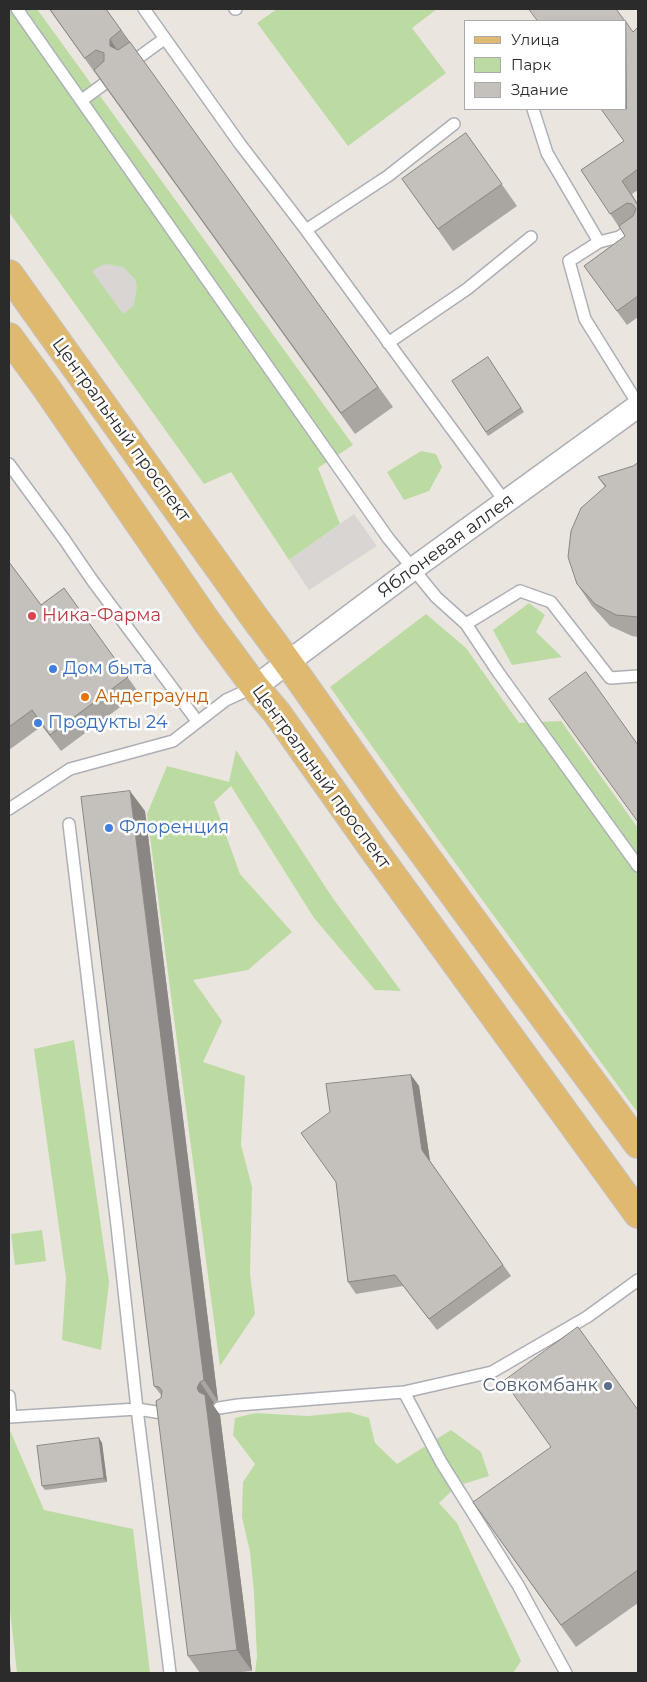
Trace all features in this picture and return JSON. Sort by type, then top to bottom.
[{"type":"main road","name":"Центральный проспект","points":[[9,274],[288,662],[332,728],[638,1144]]},
{"type":"main road","name":"Центральный проспект","points":[[9,337],[47,389],[207,622],[255,687],[277,713],[638,1214]]},
{"type":"main road","points":[[47,389],[62,404],[70,406],[79,404],[86,394],[78,371]]},
{"type":"main road","points":[[403,890],[400,871],[412,860],[434,868]]},
{"type":"street","name":"Яблоневая аллея","points":[[255,687],[414,568],[638,405]]},
{"type":"lane","points":[[17,9],[388,538],[436,597],[466,624],[498,672],[638,866]]},
{"type":"lane","points":[[144,9],[240,144],[306,230],[506,502]]},
{"type":"lane","points":[[131,63],[164,39]]},
{"type":"lane","points":[[82,100],[112,78]]},
{"type":"lane","points":[[533,110],[547,153],[599,242]]},
{"type":"lane","points":[[306,230],[388,176],[454,124]]},
{"type":"lane","points":[[638,224],[619,237],[599,242],[569,261],[585,319],[638,405]]},
{"type":"lane","points":[[388,343],[467,289],[531,237]]},
{"type":"lane","points":[[9,464],[92,580],[198,721]]},
{"type":"lane","points":[[466,624],[520,591],[551,602],[610,678],[638,676]]},
{"type":"lane","points":[[9,809],[70,769],[173,741],[226,700],[255,687]]},
{"type":"lane","points":[[69,824],[116,1216],[136,1409],[170,1673]]},
{"type":"lane","points":[[219,1408],[267,1402],[404,1392],[492,1372],[587,1317],[638,1280]]},
{"type":"lane","points":[[404,1392],[440,1462],[518,1585],[566,1673]]},
{"type":"lane","points":[[9,1396],[10,1417],[136,1409],[170,1414]]},
{"type":"green space","points":[[9,9],[37,9],[353,445],[318,468],[340,524],[289,560],[231,472],[204,484],[9,212]]},
{"type":"green space","points":[[277,9],[437,9],[412,28],[446,73],[348,146],[257,23]]},
{"type":"green space","points":[[421,451],[436,454],[442,467],[429,491],[404,500],[387,472]]},
{"type":"green space","points":[[529,603],[545,615],[536,632],[562,657],[512,665],[493,630]]},
{"type":"green space","points":[[426,614],[466,648],[519,723],[561,721],[638,828],[638,1113],[437,838],[330,687]]},
{"type":"green space","points":[[236,750],[332,897],[401,991],[375,990],[314,918],[231,786],[214,802],[240,874],[292,932],[248,970],[193,980],[222,1021],[203,1062],[245,1076],[241,1145],[252,1187],[250,1274],[255,1314],[220,1366],[147,814],[167,766],[229,782]]},
{"type":"green space","points":[[74,1040],[109,1282],[101,1350],[62,1340],[66,1278],[34,1049]]},
{"type":"green space","points":[[42,1230],[46,1261],[15,1265],[11,1234]]},
{"type":"green space","points":[[349,1412],[369,1418],[375,1443],[397,1464],[451,1430],[481,1452],[489,1476],[457,1486],[439,1503],[457,1523],[521,1661],[513,1673],[255,1673],[257,1657],[254,1593],[250,1552],[242,1517],[243,1482],[255,1464],[233,1435],[235,1418],[255,1413],[308,1416]]},
{"type":"green space","points":[[9,1428],[44,1510],[133,1529],[150,1673],[17,1673],[9,1601]]},
{"type":"shaded area","points":[[108,264],[123,267],[135,279],[137,287],[134,305],[123,314],[92,271]]},
{"type":"shaded area","points":[[354,514],[377,546],[309,590],[289,560]]},
{"type":"building","points":[[50,9],[106,9],[121,30],[110,39],[110,46],[118,50],[130,42],[378,387],[341,413],[94,70],[104,61],[104,53],[96,50],[85,58]]},
{"type":"building","points":[[529,9],[616,9],[624,20],[537,20]]},
{"type":"building","points":[[627,23],[633,32],[638,27],[638,169],[622,181],[638,205],[638,296],[617,311],[584,266],[625,236],[619,226],[633,216],[636,209],[632,204],[627,203],[610,214],[581,170],[624,141],[602,110],[627,110]]},
{"type":"building","points":[[466,133],[502,184],[438,229],[402,179]]},
{"type":"building","points":[[488,357],[521,408],[486,432],[452,381]]},
{"type":"building","points":[[638,463],[638,617],[616,615],[595,604],[577,584],[568,557],[571,531],[581,508],[606,486],[598,477]]},
{"type":"building","points":[[9,562],[41,605],[64,588],[128,677],[50,735],[32,710],[9,727]]},
{"type":"building","points":[[586,672],[638,745],[638,822],[549,699]]},
{"type":"building","points":[[130,791],[204,1380],[200,1382],[197,1388],[199,1392],[205,1395],[237,1650],[188,1656],[156,1401],[161,1398],[162,1391],[159,1387],[154,1386],[81,797]]},
{"type":"building","points":[[411,1075],[422,1150],[503,1265],[429,1319],[395,1275],[348,1282],[336,1182],[301,1133],[330,1112],[326,1084]]},
{"type":"building","points":[[578,1327],[638,1410],[638,1570],[561,1625],[473,1502],[551,1447],[504,1381]]},
{"type":"building","points":[[99,1438],[104,1478],[42,1486],[37,1446]]},
{"type":"place","name":"Ника-Фарма","points":[[32,616]]},
{"type":"place","name":"Дом быта","points":[[53,669]]},
{"type":"place","name":"Андеграунд","points":[[85,697]]},
{"type":"place","name":"Продукты 24","points":[[38,723]]},
{"type":"place","name":"Флоренция","points":[[109,828]]},
{"type":"place","name":"Совкомбанк","points":[[608,1386]]}]
